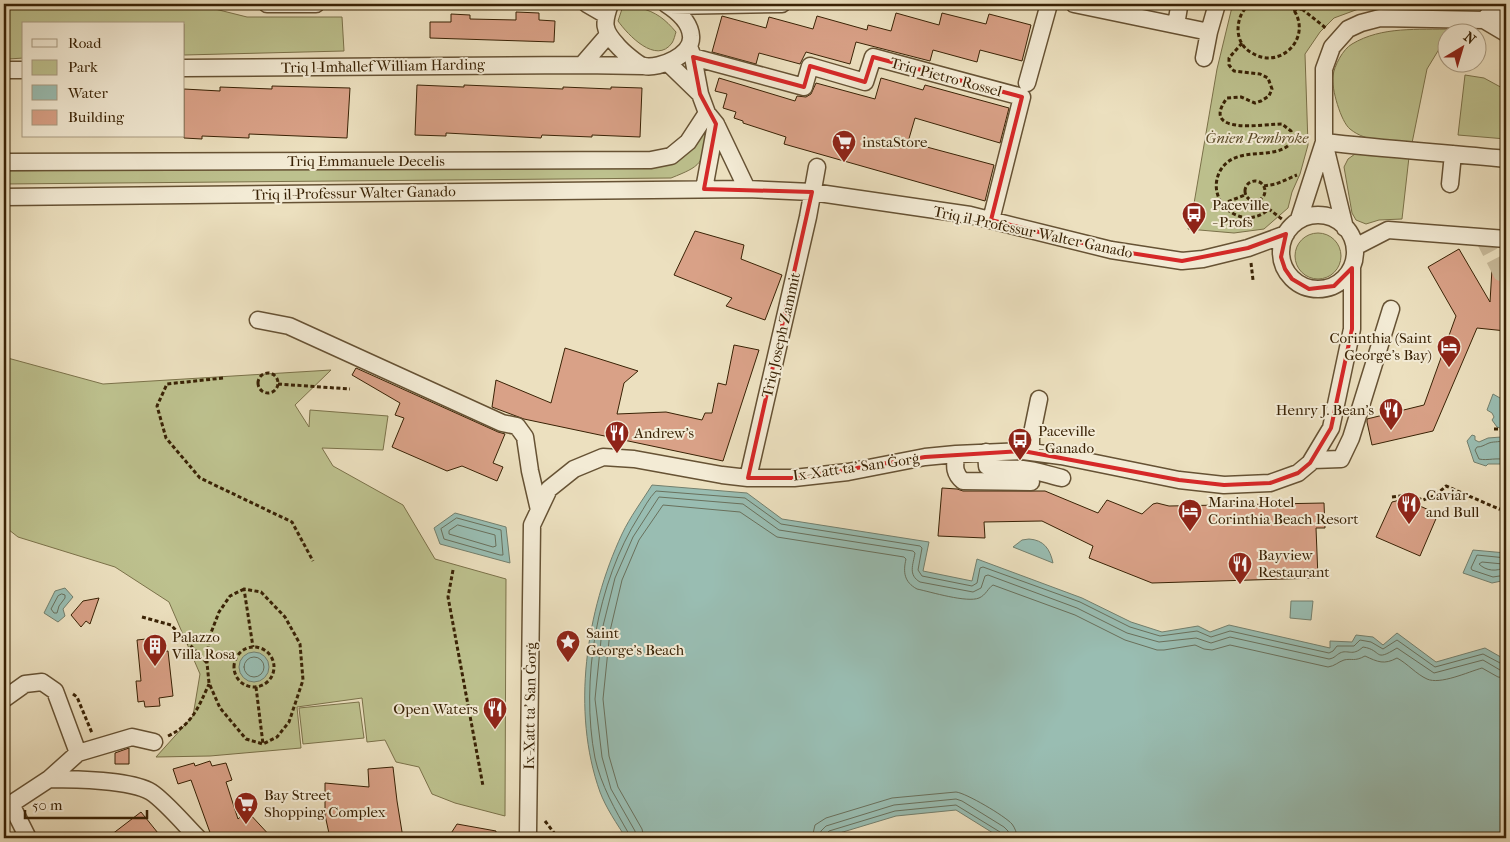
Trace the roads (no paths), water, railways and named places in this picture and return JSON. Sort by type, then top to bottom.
[{"type":"street","points":[[268,4],[316,4]]},
{"type":"street","points":[[587,4],[608,10],[605,26],[608,35],[622,50],[643,66]]},
{"type":"street","points":[[668,5],[782,4]]},
{"type":"street","points":[[1027,83],[1049,4]]},
{"type":"street","points":[[1074,4],[1208,32]]},
{"type":"street","points":[[1204,58],[1208,32],[1216,4]]},
{"type":"street","points":[[1484,20],[1498,4]]},
{"type":"street","points":[[668,5],[683,19],[691,46],[700,94],[747,189]]},
{"type":"street","points":[[700,94],[668,63],[691,46],[697,24],[716,6]]},
{"type":"street","points":[[1176,25],[1179,7]]},
{"type":"street","points":[[1324,142],[1289,225],[1282,246],[1281,258],[1285,269],[1292,279],[1300,285],[1322,290],[1334,286],[1345,278],[1352,268],[1355,258],[1355,247],[1345,228],[1324,142],[1324,69],[1332,47],[1348,29],[1380,18],[1484,20],[1506,18]]},
{"type":"street","points":[[1484,20],[1506,33]]},
{"type":"street","points":[[582,65],[608,35]]},
{"type":"street","name":"Triq Pietro Rossel","points":[[691,46],[804,87],[810,66],[865,82],[872,57],[1022,97],[991,220]]},
{"type":"street","name":"Triq l-Imħallef William Harding","points":[[185,68],[663,66],[668,63]]},
{"type":"street","points":[[4,70],[22,70]]},
{"type":"street","points":[[704,189],[712,118]]},
{"type":"street","name":"Triq Emmanuele Decelis","points":[[4,162],[652,160],[670,156],[688,142],[712,118]]},
{"type":"street","points":[[1324,142],[1381,149],[1416,150],[1506,158]]},
{"type":"street","points":[[1450,184],[1454,154]]},
{"type":"street","name":"Triq Joseph Zammit","points":[[748,478],[808,217],[816,167]]},
{"type":"street","name":"Triq il-Professur Walter Ganado","points":[[4,197],[704,189],[812,192],[970,215],[1111,250],[1182,261],[1203,259],[1248,248],[1289,225],[1312,216],[1324,216],[1336,220],[1345,228]]},
{"type":"street","points":[[1355,247],[1388,230],[1506,240]]},
{"type":"street","name":"Ix-Xatt ta' San Ġorġ","points":[[528,837],[532,525],[549,489],[574,469],[603,457],[634,458],[722,475],[748,478],[794,478],[848,472],[925,457],[986,452],[1031,452],[1061,456],[1161,477],[1224,485],[1270,483],[1298,473],[1313,460],[1331,428],[1352,329],[1352,268]]},
{"type":"street","points":[[1313,460],[1341,459],[1351,438],[1391,309]]},
{"type":"street","points":[[258,320],[289,326],[502,423],[517,426],[525,437],[539,510]]},
{"type":"street","points":[[1031,452],[1031,438],[1039,398]]},
{"type":"street","points":[[986,452],[987,466],[998,470],[1024,469],[1062,478]]},
{"type":"street","points":[[956,454],[956,476],[963,481],[1031,482]]},
{"type":"street","points":[[4,699],[25,684],[42,682],[55,691],[78,753]]},
{"type":"street","points":[[28,838],[7,808],[49,779],[78,753],[132,737],[154,742]]},
{"type":"street","points":[[49,779],[75,779],[139,786],[153,793],[198,838]]},
{"type":"water","points":[[1493,394],[1500,398],[1506,398],[1504,438],[1506,440],[1506,468],[1501,464],[1488,464],[1486,466],[1474,462],[1467,441],[1472,435],[1479,442],[1488,438],[1501,437],[1500,428],[1492,420],[1494,417],[1492,413],[1487,410]]},
{"type":"water","points":[[652,485],[747,493],[782,519],[929,542],[923,571],[972,581],[977,559],[1082,598],[1131,622],[1162,632],[1198,626],[1210,632],[1229,625],[1330,648],[1330,641],[1352,642],[1356,635],[1373,637],[1383,645],[1397,633],[1436,662],[1485,648],[1506,660],[1506,838],[1001,838],[956,810],[896,816],[823,838],[626,838],[602,798],[591,761],[586,728],[587,662],[599,595],[610,564],[625,528]]},
{"type":"water","points":[[455,513],[506,527],[510,563],[440,544],[434,528]]},
{"type":"water","points":[[1022,540],[1039,541],[1046,546],[1053,563],[1013,547]]},
{"type":"water","points":[[1473,550],[1506,553],[1506,580],[1492,583],[1463,573]]},
{"type":"water","points":[[65,588],[73,597],[63,609],[65,616],[58,622],[44,613],[55,591]]},
{"type":"water","points":[[1291,601],[1313,601],[1311,620],[1290,618]]},
{"type":"water","points":[[254,652],[265,656],[269,667],[265,678],[254,682],[243,678],[239,667],[243,656]]},
{"type":"tunnel","points":[[1483,238],[1501,273],[1506,273]]},
{"type":"place","name":"instaStore","points":[[844,163]]},
{"type":"place","name":"Paceville - Profs","points":[[1194,235]]},
{"type":"place","name":"Corinthia (Saint George's Bay)","points":[[1449,368]]},
{"type":"place","name":"Henry J. Bean's","points":[[1391,431]]},
{"type":"place","name":"Andrew's","points":[[617,454]]},
{"type":"place","name":"Paceville - Ganado","points":[[1020,461]]},
{"type":"place","name":"Caviar and Bull","points":[[1409,525]]},
{"type":"place","name":"Marina Hotel Corinthia Beach Resort","points":[[1190,532]]},
{"type":"place","name":"Bayview Restaurant","points":[[1240,585]]},
{"type":"place","name":"Saint George's Beach","points":[[568,663]]},
{"type":"place","name":"Palazzo Villa Rosa","points":[[155,667]]},
{"type":"place","name":"Open Waters","points":[[495,730]]},
{"type":"place","name":"Bay Street Shopping Complex","points":[[246,825]]},
{"type":"park label","name":"Ġnien Pembroke","points":[[1257,138]]}]
